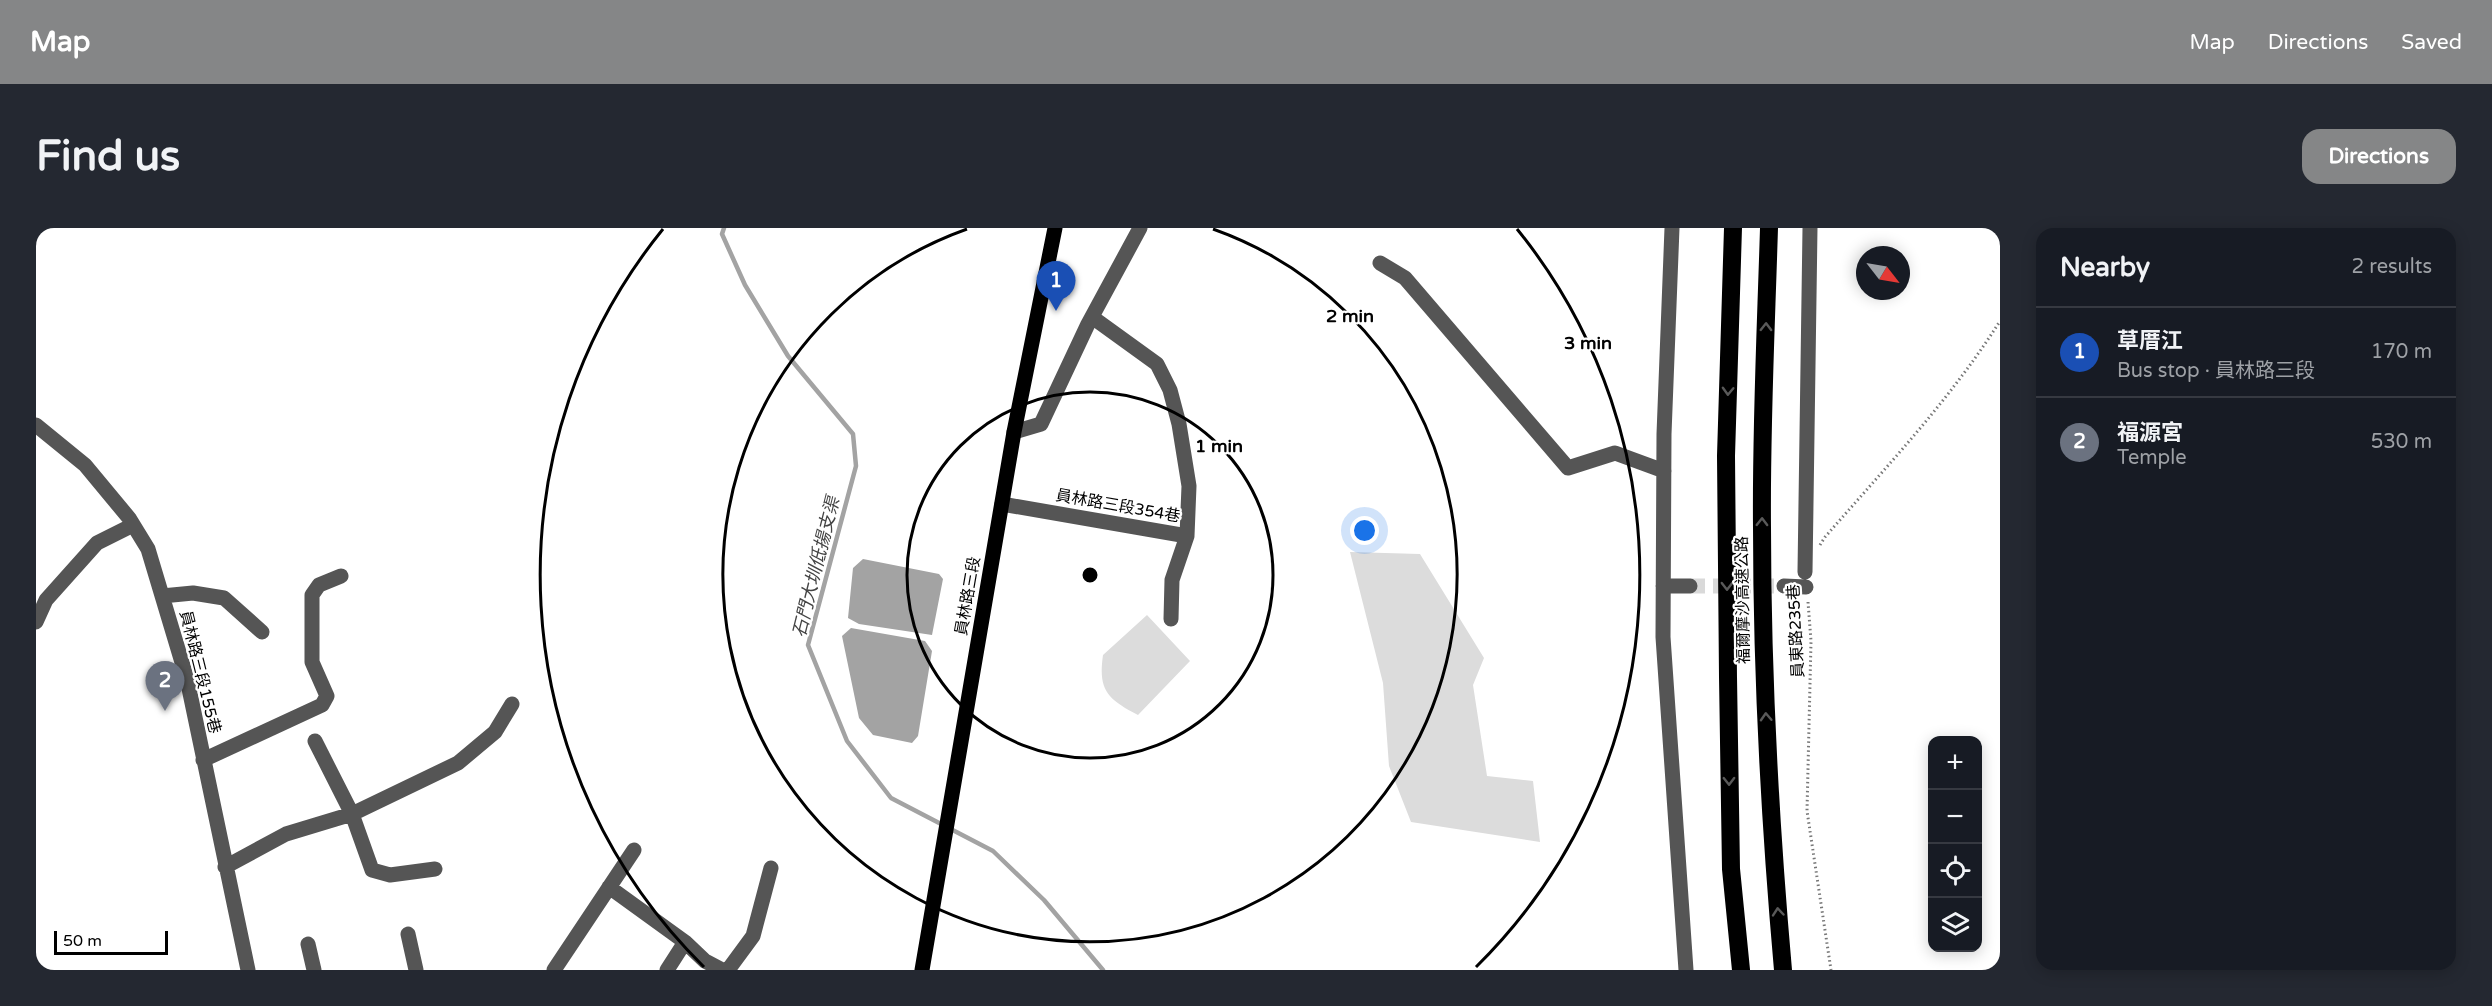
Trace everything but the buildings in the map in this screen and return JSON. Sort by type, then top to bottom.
[{"type":"highway","name":"福爾摩沙高速公路","points":[[1733,228],[1726,456],[1728,677],[1731,869],[1741,970]]},
{"type":"highway","name":"福爾摩沙高速公路","points":[[1769,228],[1762,525],[1764,676],[1773,855],[1783,970]]},
{"type":"main road","name":"員林路三段","points":[[922,970],[1014,432],[1055,228]]},
{"type":"street","points":[[1014,432],[1041,424],[1092,317],[1140,228]]},
{"type":"street","points":[[1672,228],[1664,471],[1663,637],[1686,970]]},
{"type":"street","points":[[1784,586],[1805,580],[1810,228]]},
{"type":"street","points":[[1380,263],[1405,278],[1568,468],[1614,453],[1664,471]]},
{"type":"street","name":"員林路三段354巷","points":[[1002,504],[1188,536],[1189,486],[1179,424],[1170,390],[1157,364],[1092,317]]},
{"type":"street","name":"員林路三段155巷","points":[[36,425],[85,465],[134,525],[148,549],[187,679],[248,970]]},
{"type":"street","points":[[36,622],[46,600],[97,543],[134,525]]},
{"type":"street","points":[[1171,619],[1172,580],[1188,536]]},
{"type":"street","points":[[203,760],[322,705],[327,696],[312,662],[312,595],[319,585],[341,576]]},
{"type":"street","points":[[1663,586],[1690,586]]},
{"type":"street","points":[[162,596],[192,593],[224,598],[262,632]]},
{"type":"street","points":[[225,867],[286,834],[352,814],[458,763],[495,732],[512,704]]},
{"type":"street","points":[[315,741],[352,814],[372,870],[390,875],[435,869]]},
{"type":"street","points":[[554,970],[634,850]]},
{"type":"street","points":[[728,970],[753,936],[771,868]]},
{"type":"street","points":[[609,887],[685,942],[705,961],[722,970]]},
{"type":"street","points":[[408,934],[416,970]]},
{"type":"street","points":[[667,970],[685,942]]},
{"type":"street","points":[[308,944],[314,970]]},
{"type":"path","points":[[1820,546],[1825,537],[1965,374],[2000,321]]},
{"type":"path","name":"員東路235巷","points":[[1805,580],[1811,640],[1807,811],[1831,970]]},
{"type":"shaded area","points":[[1350,552],[1420,554],[1484,658],[1473,685],[1487,776],[1533,781],[1540,842],[1411,822],[1389,766],[1383,683]]},
{"type":"shaded area","points":[[863,559],[939,574],[943,579],[932,635],[859,624],[848,618],[853,568]]},
{"type":"shaded area","points":[[1147,615],[1190,661],[1138,715],[1119,704],[1107,692],[1102,677],[1103,655]]},
{"type":"shaded area","points":[[851,628],[925,641],[932,651],[918,736],[912,743],[873,735],[859,718],[842,636]]},
{"type":"waterway","name":"石門大圳低揚支渠","points":[[724,228],[722,234],[745,285],[788,356],[853,434],[856,466],[808,645],[847,741],[891,798],[993,851],[1044,900],[1103,970]]},
{"type":"tunnel","points":[[1690,586],[1784,586]]},
{"type":"place","name":"草厝江","points":[[1056,311]]},
{"type":"place","name":"福源宮","points":[[165,711]]}]
